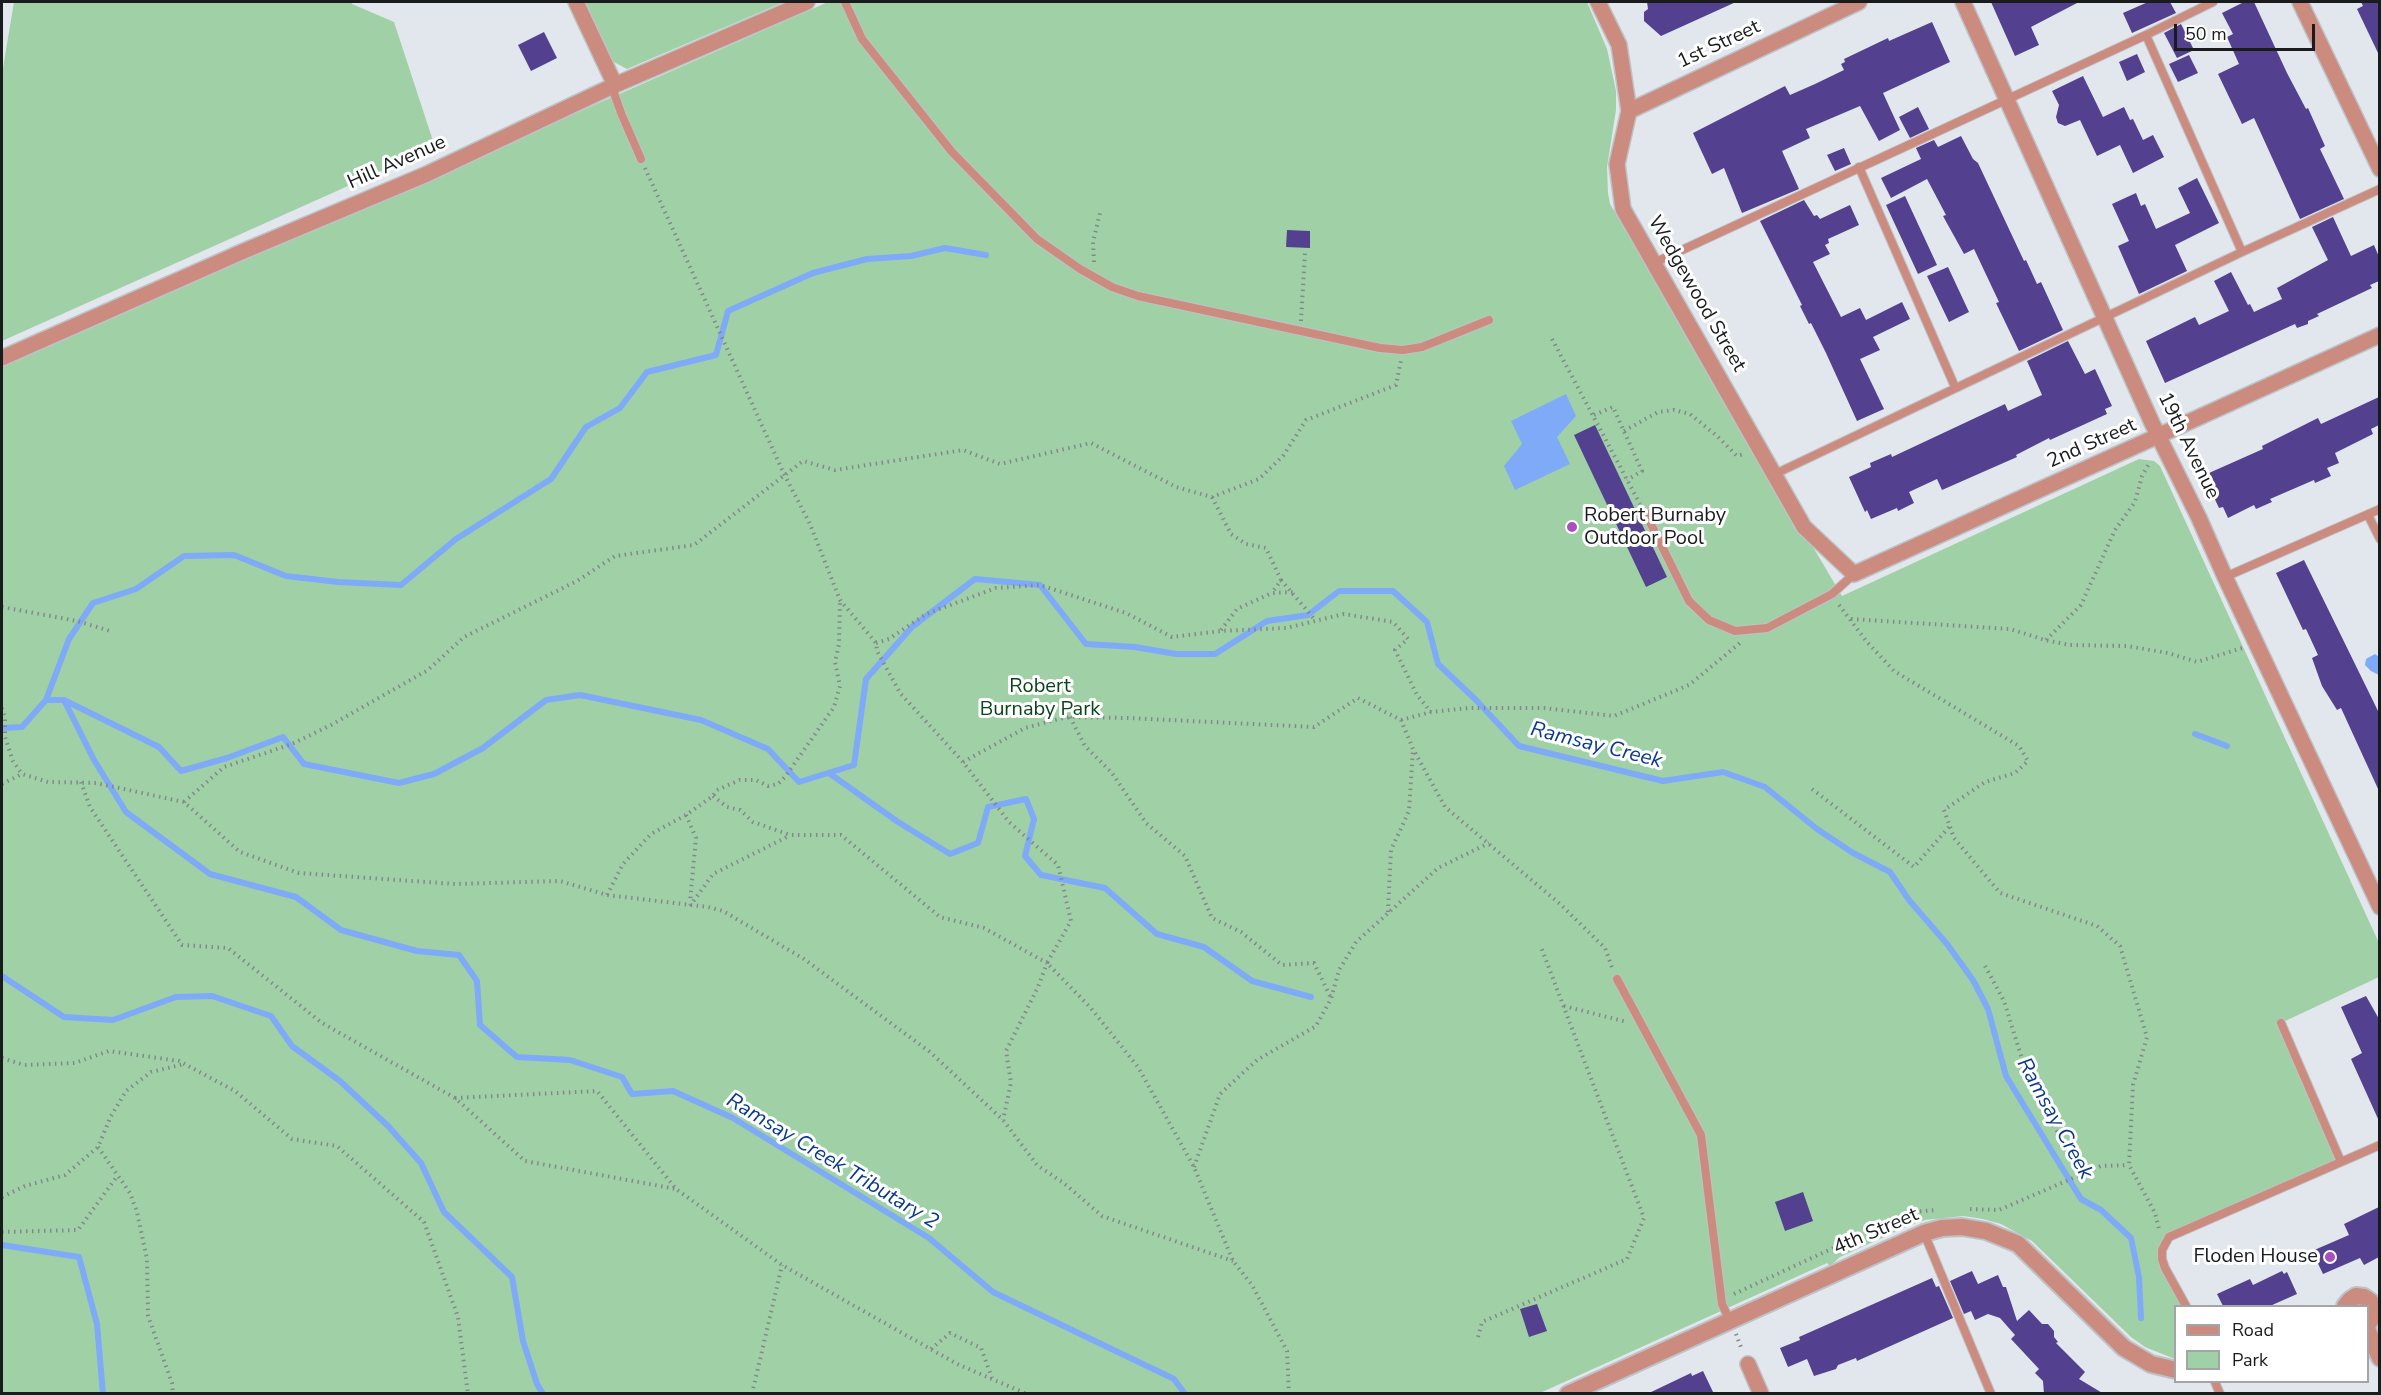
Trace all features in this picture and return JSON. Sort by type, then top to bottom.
[{"type":"street","points":[[576,2],[615,85]]},
{"type":"street","name":"Hill Avenue","points":[[2,358],[244,251],[427,174],[615,85],[807,2]]},
{"type":"street","name":"Wedgewood Street","points":[[1598,2],[1619,45],[1629,111],[1617,164],[1623,209],[1804,527],[1854,574]]},
{"type":"street","name":"1st Street","points":[[1629,111],[1859,2]]},
{"type":"street","name":"19th Avenue","points":[[1963,2],[2158,436],[2199,518],[2379,907]]},
{"type":"street","points":[[2300,2],[2379,169]]},
{"type":"street","name":"2nd Street","points":[[1854,574],[2379,335]]},
{"type":"street","name":"4th Street","points":[[1568,1394],[1924,1233],[1950,1227],[1975,1228],[1997,1234],[2018,1244],[2124,1348],[2151,1364],[2174,1370]]},
{"type":"street","points":[[2346,1305],[2356,1296],[2376,1302],[2374,1315],[2369,1321]]},
{"type":"street","points":[[2369,1336],[2379,1358]]},
{"type":"street","points":[[1748,1364],[1761,1394]]},
{"type":"lane","points":[[845,2],[862,39],[952,152],[1037,238],[1096,278],[1112,286],[1138,296],[1301,329],[1380,348],[1404,350],[1422,346],[1490,320]]},
{"type":"lane","points":[[1654,263],[2212,2]]},
{"type":"lane","points":[[2146,34],[2242,252]]},
{"type":"lane","points":[[615,85],[614,93],[641,159]]},
{"type":"lane","points":[[1859,167],[1955,387]]},
{"type":"lane","points":[[1774,474],[2379,189]]},
{"type":"lane","points":[[2225,577],[2379,509]]},
{"type":"lane","points":[[1645,513],[1683,593],[1709,620],[1735,631],[1767,628],[1832,594],[1854,574]]},
{"type":"lane","points":[[2368,515],[2379,539]]},
{"type":"lane","points":[[1617,979],[1701,1135],[1722,1304],[1730,1321]]},
{"type":"lane","points":[[2281,1023],[2341,1162]]},
{"type":"lane","points":[[2185,1305],[2164,1268],[2162,1250],[2169,1237],[2379,1145]]},
{"type":"lane","points":[[1924,1233],[1991,1394]]},
{"type":"path","points":[[641,159],[784,474],[810,524],[840,600],[876,643],[877,651],[900,693],[963,762],[1009,822],[1058,865],[1071,921],[1047,963],[1038,987],[1006,1051],[1011,1083],[1003,1120]]},
{"type":"path","points":[[1096,278],[1093,243],[1101,209]]},
{"type":"path","points":[[1301,329],[1305,253]]},
{"type":"path","points":[[1552,339],[1645,513]]},
{"type":"path","points":[[184,802],[224,767],[292,744],[332,725],[428,670],[464,637],[577,581],[615,556],[694,545],[803,461],[835,470],[963,450],[1000,464],[1091,443],[1176,488],[1212,497],[1259,479],[1282,456],[1306,420],[1396,385],[1404,350]]},
{"type":"path","points":[[1594,415],[1613,407],[1642,471],[1627,480]]},
{"type":"path","points":[[1624,431],[1658,412],[1674,410],[1690,414],[1737,456],[1759,447]]},
{"type":"path","points":[[2045,640],[2081,605],[2115,530],[2135,502],[2142,476],[2150,462]]},
{"type":"path","points":[[1212,497],[1232,534],[1245,544],[1266,548],[1281,580],[1294,592],[1315,620]]},
{"type":"path","points":[[1272,593],[1281,580]]},
{"type":"path","points":[[876,643],[889,639],[926,614],[996,588],[1040,585],[1126,613],[1172,637],[1221,631],[1286,628],[1344,614],[1393,622],[1408,639],[1395,650],[1417,695],[1431,712]]},
{"type":"path","points":[[1221,631],[1237,609],[1272,593],[1294,592]]},
{"type":"path","points":[[1832,594],[1894,671],[2019,746],[2028,760],[2015,773],[1985,782],[1944,810],[1954,838],[2000,892],[2097,926],[2120,946],[2146,1036],[2133,1085],[2129,1165],[2155,1213],[2159,1230],[2169,1237]]},
{"type":"path","points":[[607,895],[623,864],[651,834],[686,815],[713,796],[717,790],[740,780],[756,780],[768,786],[778,784],[834,707],[840,686],[835,662],[840,600]]},
{"type":"path","points":[[2,607],[77,621],[110,630]]},
{"type":"path","points":[[1850,619],[2010,629],[2070,645],[2127,646],[2168,653],[2197,662],[2243,648]]},
{"type":"path","points":[[1401,720],[1431,712],[1469,708],[1544,708],[1614,716],[1689,685],[1737,647],[1751,631]]},
{"type":"path","points":[[963,762],[1025,728],[1070,717],[1314,727],[1359,698],[1401,720],[1413,749],[1445,807],[1560,904],[1605,948],[1617,979]]},
{"type":"path","points":[[2,708],[5,718],[5,737],[13,760],[22,774],[48,782],[96,783],[184,802],[240,852],[299,873],[455,884],[560,881],[607,895],[723,911],[804,959],[930,1052],[1003,1120],[1037,1165],[1065,1184],[1102,1216],[1233,1261]]},
{"type":"path","points":[[1070,717],[1085,746],[1112,774],[1146,823],[1185,856],[1212,918],[1241,932],[1282,965],[1314,963],[1331,999]]},
{"type":"path","points":[[1388,912],[1391,850],[1408,811],[1413,749]]},
{"type":"path","points":[[2,784],[22,774]]},
{"type":"path","points":[[81,782],[90,807],[182,945],[228,948],[322,1023],[455,1098],[525,1161],[676,1189]]},
{"type":"path","points":[[1812,789],[1914,867],[1950,826]]},
{"type":"path","points":[[713,796],[727,807],[740,810],[753,822],[790,836],[841,834],[940,917],[984,928],[1047,963],[1090,1007],[1138,1067],[1194,1167],[1233,1261],[1252,1285],[1287,1350],[1289,1394]]},
{"type":"path","points":[[686,815],[696,838],[694,882],[690,906]]},
{"type":"path","points":[[690,906],[713,874],[790,836]]},
{"type":"path","points":[[1194,1167],[1220,1094],[1257,1060],[1317,1026],[1331,999],[1339,970],[1356,942],[1438,868],[1489,843]]},
{"type":"path","points":[[1478,1337],[1482,1322],[1627,1259],[1644,1218],[1541,947]]},
{"type":"path","points":[[1985,966],[2004,1001],[2027,1076],[2049,1119],[2084,1172]]},
{"type":"path","points":[[1564,1006],[1642,1026]]},
{"type":"path","points":[[2,1058],[24,1065],[75,1063],[109,1051],[179,1061],[235,1091],[292,1139],[337,1146],[424,1222],[458,1317],[468,1394]]},
{"type":"path","points":[[2,1197],[25,1186],[65,1175],[98,1147],[111,1116],[126,1090],[151,1072],[184,1064]]},
{"type":"path","points":[[455,1098],[597,1091],[676,1189],[782,1265],[957,1364],[1028,1394]]},
{"type":"path","points":[[98,1147],[130,1193],[137,1212],[147,1259],[148,1316],[172,1383],[173,1394]]},
{"type":"path","points":[[2025,1197],[2101,1166],[2129,1165]]},
{"type":"path","points":[[2,1232],[78,1230],[118,1175]]},
{"type":"path","points":[[752,1394],[782,1265]]},
{"type":"path","points":[[1730,1321],[1748,1364]]},
{"type":"path","points":[[931,1349],[950,1333],[981,1347],[992,1378]]},
{"type":"green space","points":[[14,2],[352,2],[352,4],[394,22],[435,147],[2,341],[2,74]]},
{"type":"green space","points":[[583,2],[784,2],[627,69],[612,61]]},
{"type":"green space","name":"Robert Burnaby Park","points":[[828,2],[1587,2],[1607,49],[1616,91],[1616,110],[1607,167],[1610,204],[1842,596],[2139,459],[2154,461],[2160,466],[2379,943],[2379,977],[2281,1023],[2341,1162],[2169,1237],[2162,1259],[2185,1305],[2174,1305],[2174,1359],[2145,1347],[2131,1337],[2032,1241],[2001,1224],[1963,1216],[1925,1220],[1910,1225],[1840,1257],[1830,1266],[1827,1263],[1540,1393],[2,1393],[2,366]]},
{"type":"water","points":[[1566,394],[1576,416],[1557,437],[1570,464],[1515,490],[1504,466],[1522,444],[1511,421]]},
{"type":"water","points":[[2375,654],[2379,657],[2379,675],[2365,665],[2366,659]]},
{"type":"building","points":[[1647,2],[1736,2],[1661,36],[1644,21],[1644,12],[1648,9]]},
{"type":"building","points":[[1991,2],[2079,2],[2031,27],[2039,45],[2015,56]]},
{"type":"building","points":[[2148,2],[2170,2],[2176,13],[2132,33],[2123,13]]},
{"type":"building","points":[[2244,2],[2254,2],[2287,73],[2306,109],[2308,108],[2325,146],[2320,149],[2344,199],[2300,219],[2254,118],[2242,124],[2218,74],[2239,64],[2227,37],[2233,34],[2222,13]]},
{"type":"building","points":[[2361,2],[2379,2],[2379,55],[2357,9],[2363,6]]},
{"type":"building","points":[[1932,22],[1950,62],[1883,93],[1900,130],[1879,141],[1860,106],[1806,129],[1810,138],[1782,151],[1799,189],[1742,213],[1724,168],[1712,174],[1693,133],[1785,86],[1790,95],[1815,84],[1844,70],[1841,64],[1845,62],[1844,59],[1888,38],[1889,41]]},
{"type":"building","points":[[2181,24],[2194,50],[2177,58],[2164,33]]},
{"type":"building","points":[[544,32],[557,58],[531,71],[518,45]]},
{"type":"building","points":[[2137,54],[2145,72],[2127,81],[2119,62]]},
{"type":"building","points":[[2189,55],[2198,73],[2178,82],[2169,64]]},
{"type":"building","points":[[2083,76],[2103,117],[2124,107],[2130,120],[2133,119],[2143,140],[2153,135],[2164,157],[2133,173],[2120,145],[2097,156],[2080,120],[2065,126],[2058,123],[2056,117],[2059,105],[2052,91]]},
{"type":"building","points":[[1918,107],[1929,129],[1910,138],[1899,117]]},
{"type":"building","points":[[1961,136],[1973,159],[1978,163],[2024,261],[2026,260],[2037,284],[2041,282],[2063,330],[2019,351],[1974,249],[1964,254],[1943,216],[1946,215],[1927,179],[1891,198],[1881,178],[1921,159],[1916,148],[1934,140],[1938,147]]},
{"type":"building","points":[[1844,148],[1851,164],[1835,171],[1827,155]]},
{"type":"building","points":[[2197,178],[2219,223],[2175,245],[2187,271],[2139,294],[2118,246],[2129,241],[2112,204],[2136,193],[2141,206],[2145,204],[2156,229],[2190,213],[2178,188]]},
{"type":"building","points":[[1905,196],[1937,265],[1918,274],[1886,205]]},
{"type":"building","points":[[1804,200],[1814,216],[1817,215],[1820,219],[1850,205],[1859,225],[1828,239],[1829,243],[1825,245],[1830,254],[1813,262],[1841,317],[1860,308],[1866,320],[1902,302],[1910,319],[1873,337],[1880,350],[1860,359],[1884,409],[1857,421],[1760,221]]},
{"type":"building","points":[[2333,217],[2351,256],[2374,245],[2379,257],[2379,281],[2370,285],[2372,288],[2317,314],[2319,316],[2308,321],[2308,324],[2297,328],[2295,324],[2165,383],[2146,341],[2195,317],[2199,325],[2229,311],[2214,281],[2231,272],[2254,312],[2282,299],[2277,288],[2328,260],[2312,227]]},
{"type":"building","points":[[1287,230],[1310,231],[1310,248],[1286,247]]},
{"type":"building","points":[[1948,267],[1969,312],[1949,322],[1927,276]]},
{"type":"building","points":[[2068,341],[2085,374],[2095,369],[2112,406],[2105,409],[2107,414],[2050,440],[2049,438],[2016,455],[2017,457],[1942,490],[1937,479],[1909,492],[1914,503],[1898,511],[1897,508],[1871,519],[1867,510],[1865,512],[1849,477],[1871,467],[1870,463],[1891,454],[1892,457],[2005,404],[2008,411],[2042,395],[2027,361]]},
{"type":"building","points":[[2379,397],[2379,425],[2371,429],[2373,434],[2335,453],[2339,463],[2327,468],[2331,476],[2315,483],[2314,480],[2270,499],[2272,502],[2256,509],[2254,505],[2228,518],[2223,507],[2219,508],[2211,491],[2213,490],[2210,484],[2214,482],[2209,473],[2263,449],[2262,446],[2318,418],[2321,424]]},
{"type":"building","points":[[1595,425],[1667,577],[1646,587],[1574,435]]},
{"type":"building","points":[[2304,560],[2379,713],[2379,791],[2341,708],[2337,710],[2322,686],[2312,658],[2318,655],[2306,629],[2303,630],[2276,573]]},
{"type":"building","points":[[2366,996],[2379,1019],[2379,1121],[2351,1059],[2362,1053],[2341,1007]]},
{"type":"building","points":[[1803,1192],[1813,1221],[1785,1231],[1775,1202]]},
{"type":"building","points":[[2379,1207],[2379,1257],[2364,1265],[2360,1258],[2323,1274],[2312,1251],[2349,1235],[2344,1224]]},
{"type":"building","points":[[1972,1271],[1978,1284],[1998,1275],[2003,1287],[2006,1287],[2017,1321],[2029,1310],[2042,1324],[2048,1324],[2054,1331],[2054,1337],[2058,1342],[2056,1343],[2085,1372],[2079,1379],[2104,1394],[2044,1394],[2043,1381],[2035,1373],[2039,1369],[2011,1339],[2015,1335],[2000,1318],[1988,1314],[1975,1320],[1971,1311],[1964,1314],[1950,1281]]},
{"type":"building","points":[[2282,1271],[2284,1274],[2287,1272],[2297,1294],[2272,1305],[2222,1305],[2217,1294],[2250,1279],[2253,1285]]},
{"type":"building","points":[[1932,1278],[1936,1287],[1939,1286],[1953,1318],[1857,1361],[1856,1358],[1838,1365],[1836,1369],[1814,1376],[1807,1359],[1788,1367],[1780,1348],[1800,1340],[1799,1337]]},
{"type":"building","points":[[1537,1304],[1547,1331],[1529,1337],[1520,1309]]},
{"type":"building","points":[[1703,1371],[1714,1394],[1647,1394],[1691,1373],[1692,1376]]},
{"type":"waterway","points":[[46,700],[69,639],[93,603],[136,589],[184,556],[234,555],[286,576],[338,582],[401,585],[456,539],[551,479],[586,427],[620,408],[647,372],[716,355],[728,311],[813,273],[867,259],[911,256],[945,248],[986,255]]},
{"type":"waterway","name":"Ramsay Creek","points":[[2,728],[22,727],[46,700],[64,700],[159,747],[181,771],[227,758],[283,737],[304,764],[399,783],[434,774],[483,748],[546,700],[580,695],[701,720],[768,749],[799,782],[854,765],[866,679],[912,627],[975,579],[1040,585],[1086,644],[1135,647],[1176,654],[1215,654],[1267,621],[1308,615],[1339,591],[1393,591],[1427,622],[1438,664],[1519,746],[1663,781],[1723,772],[1765,787],[1817,829],[1853,853],[1890,872],[1909,900],[1947,944],[1973,980],[1988,1009],[2006,1076],[2081,1199],[2101,1210],[2131,1238],[2139,1277],[2141,1318]]},
{"type":"waterway","name":"Ramsay Creek Tributary 2","points":[[64,700],[94,760],[126,812],[210,874],[296,897],[341,930],[417,951],[459,955],[477,981],[480,1025],[517,1057],[570,1060],[622,1077],[632,1094],[673,1091],[733,1118],[929,1238],[993,1292],[1174,1379],[1185,1394]]},
{"type":"waterway","points":[[2195,734],[2227,746]]},
{"type":"waterway","points":[[829,773],[898,822],[950,854],[978,843],[988,807],[1026,799],[1034,819],[1025,856],[1041,875],[1105,888],[1157,934],[1204,947],[1252,981],[1311,997]]},
{"type":"waterway","points":[[2,976],[64,1017],[113,1020],[176,997],[212,996],[271,1016],[292,1046],[340,1081],[388,1126],[421,1163],[444,1212],[512,1277],[523,1341],[537,1384],[543,1394]]},
{"type":"waterway","points":[[2,1245],[79,1257],[97,1324],[103,1394]]},
{"type":"place","name":"Robert Burnaby Outdoor Pool","points":[[1572,527]]},
{"type":"place","name":"Floden House","points":[[2330,1257]]}]
